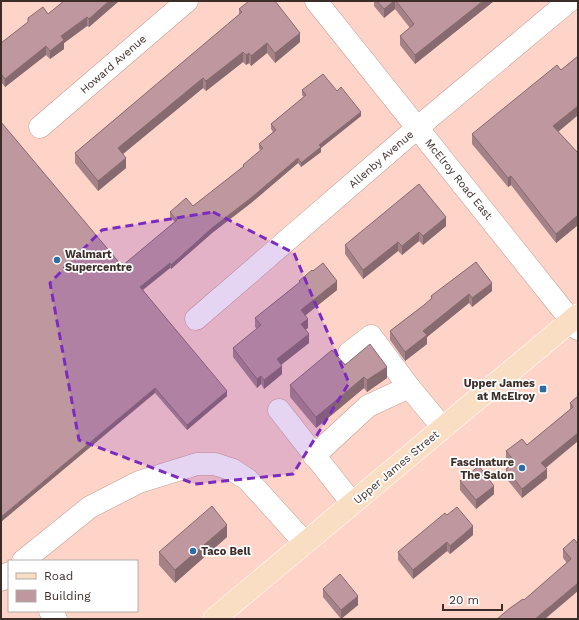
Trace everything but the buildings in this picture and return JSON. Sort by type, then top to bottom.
[{"type":"main road","name":"Upper James Street","points":[[214,619],[443,428],[576,321]]},
{"type":"street","name":"Howard Avenue","points":[[40,127],[187,1]]},
{"type":"street","name":"McElroy Road East","points":[[316,1],[417,128],[576,321]]},
{"type":"street","name":"Allenby Avenue","points":[[196,319],[417,128],[569,1]]},
{"type":"street","points":[[349,353],[372,336],[409,386],[443,428]]},
{"type":"street","points":[[314,456],[368,406],[409,386]]},
{"type":"street","points":[[279,410],[352,503]]},
{"type":"street","points":[[24,560],[90,507],[140,482],[197,464],[216,464],[233,470],[248,480],[305,543]]},
{"type":"highlighted area","points":[[213,212],[294,253],[349,383],[293,474],[195,484],[79,440],[50,283],[102,230]]},
{"type":"place","name":"Walmart Supercentre","points":[[57,260]]},
{"type":"place","name":"Upper James at McElroy","points":[[543,389]]},
{"type":"place","name":"Fascinature The Salon","points":[[522,468]]},
{"type":"place","name":"Taco Bell","points":[[193,551]]}]
